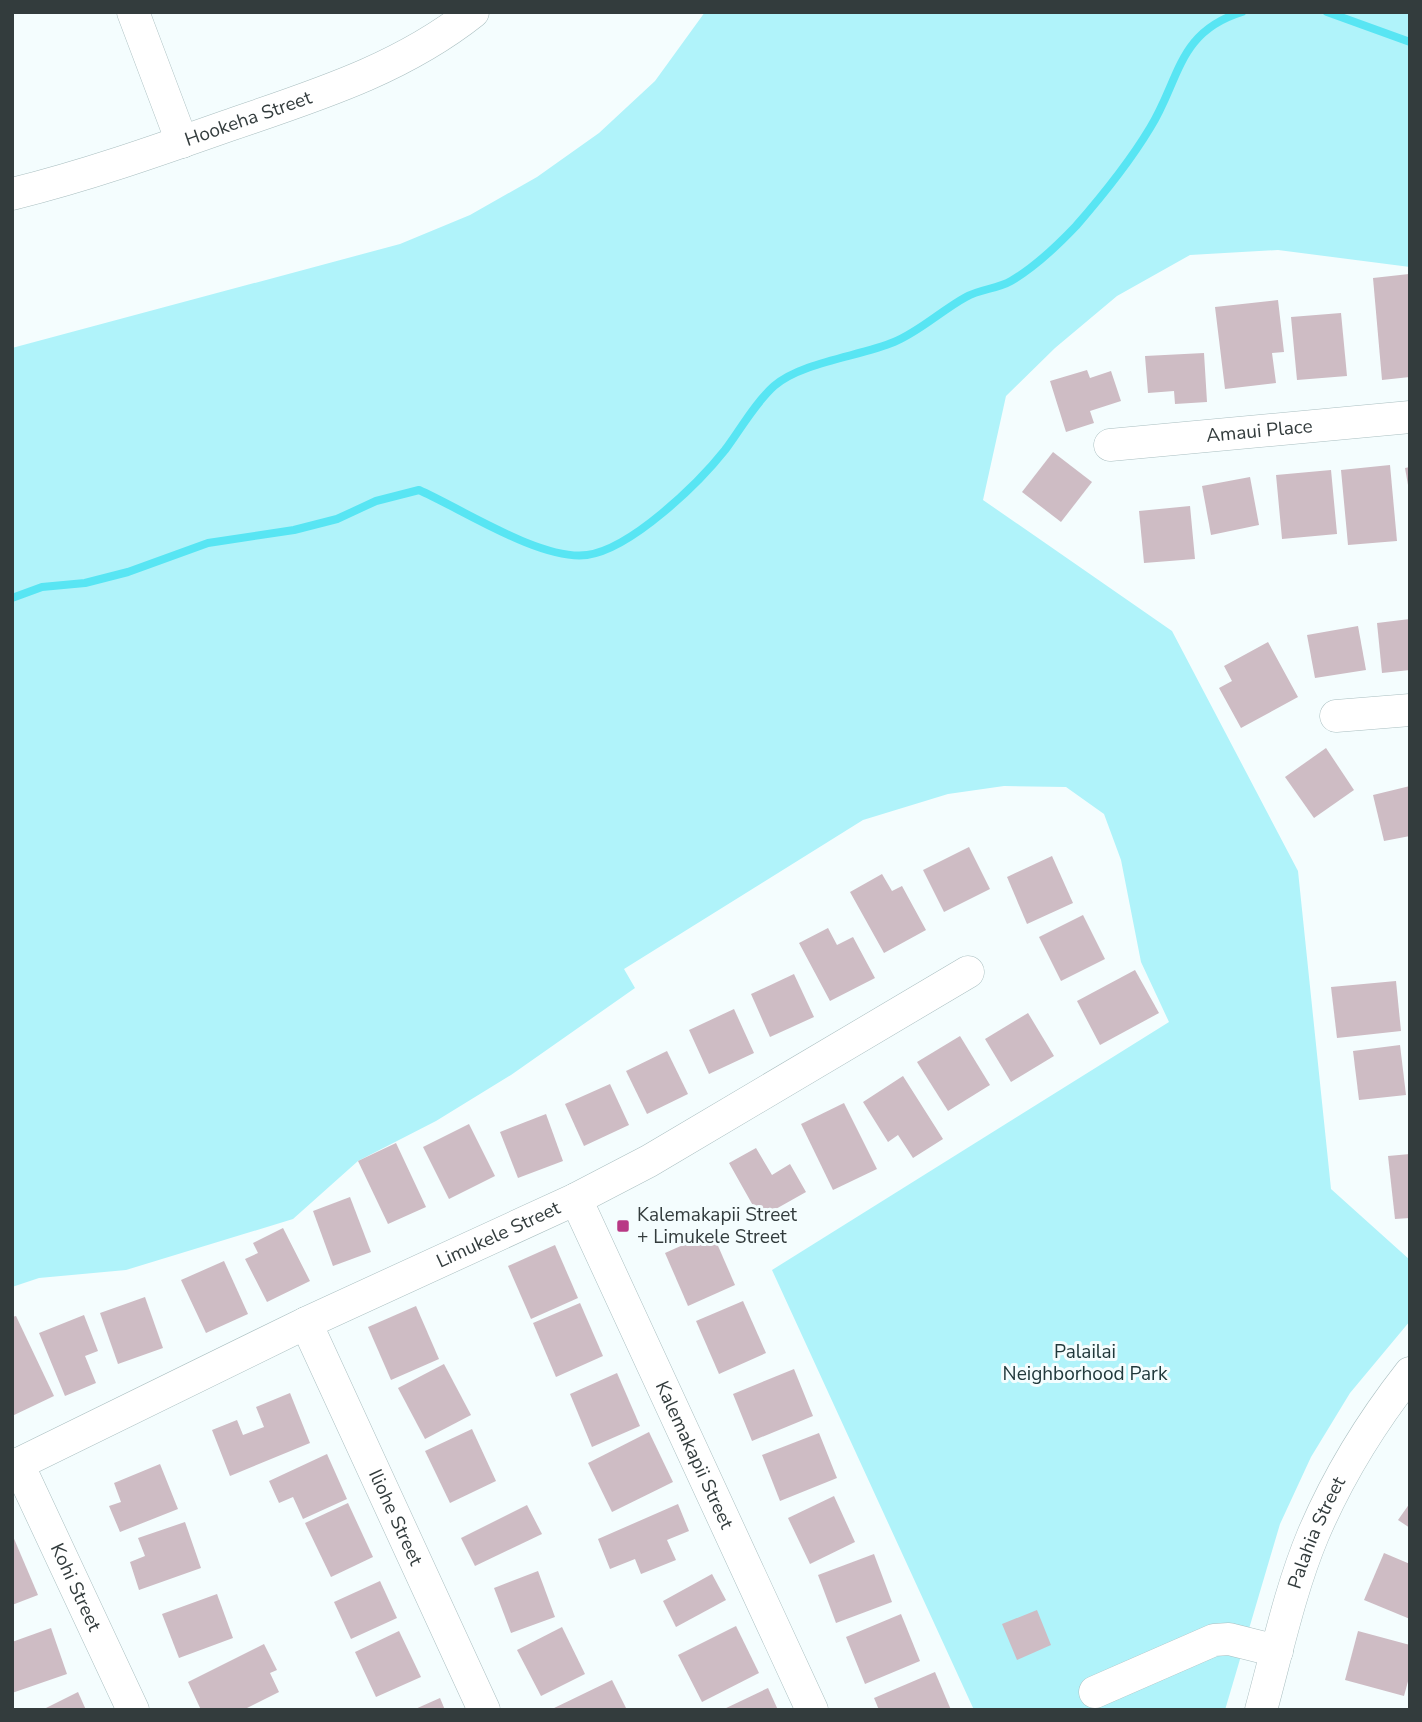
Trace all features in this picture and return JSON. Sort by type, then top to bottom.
[{"type":"street","points":[[133,12],[181,142]]},
{"type":"street","name":"Hookeha Street","points":[[12,194],[114,166],[372,74],[413,54],[473,12]]},
{"type":"street","name":"Amaui Place","points":[[1110,445],[1410,417]]},
{"type":"street","points":[[1336,716],[1410,710]]},
{"type":"street","name":"Limukele Street","points":[[15,1465],[306,1323],[576,1199],[649,1161],[968,972]]},
{"type":"street","name":"Kalemakapii Street","points":[[576,1199],[812,1710]]},
{"type":"street","name":"Iliohe Street","points":[[306,1323],[484,1710]]},
{"type":"street","name":"Palahia Street","points":[[1261,1710],[1312,1537],[1342,1473],[1378,1413],[1410,1373]]},
{"type":"street","name":"Kohi Street","points":[[15,1465],[133,1710]]},
{"type":"street","points":[[1095,1692],[1209,1641],[1229,1639],[1277,1651]]},
{"type":"green space","name":"Palailai Neighborhood Park","points":[[705,12],[1410,12],[1410,267],[1278,250],[1190,255],[1117,296],[1055,348],[1006,396],[983,500],[1172,631],[1298,871],[1331,1189],[1410,1260],[1410,1321],[1350,1393],[1311,1457],[1280,1524],[1225,1710],[974,1710],[772,1270],[1169,1022],[1141,962],[1121,860],[1104,814],[1066,787],[1004,786],[948,794],[863,820],[624,969],[635,988],[511,1075],[436,1121],[358,1161],[293,1219],[126,1270],[39,1278],[12,1287],[12,348],[400,244],[470,215],[537,177],[599,133],[655,81]]},
{"type":"building","points":[[1409,274],[1410,377],[1382,380],[1373,278]]},
{"type":"building","points":[[1278,300],[1284,352],[1272,353],[1276,383],[1225,389],[1215,307]]},
{"type":"building","points":[[1341,313],[1347,376],[1297,380],[1291,317]]},
{"type":"building","points":[[1204,353],[1207,402],[1175,404],[1174,391],[1148,393],[1145,356]]},
{"type":"building","points":[[1087,370],[1090,378],[1111,371],[1121,401],[1090,411],[1094,423],[1066,432],[1050,381]]},
{"type":"building","points":[[1053,452],[1092,482],[1061,522],[1022,492]]},
{"type":"building","points":[[1390,465],[1397,541],[1348,545],[1341,470]]},
{"type":"building","points":[[1410,467],[1410,485],[1408,485],[1405,468]]},
{"type":"building","points":[[1331,470],[1337,534],[1282,539],[1276,475]]},
{"type":"building","points":[[1250,477],[1259,525],[1211,535],[1202,486]]},
{"type":"building","points":[[1190,506],[1195,559],[1144,563],[1139,511]]},
{"type":"building","points":[[1410,619],[1410,670],[1382,673],[1377,623]]},
{"type":"building","points":[[1358,626],[1366,670],[1315,678],[1307,635]]},
{"type":"building","points":[[1268,642],[1298,697],[1241,728],[1219,688],[1232,681],[1224,666]]},
{"type":"building","points":[[1326,748],[1354,790],[1314,818],[1285,777]]},
{"type":"building","points":[[1410,786],[1410,836],[1384,841],[1373,795]]},
{"type":"building","points":[[969,847],[990,889],[944,912],[923,870]]},
{"type":"building","points":[[1052,856],[1073,903],[1027,924],[1007,877]]},
{"type":"building","points":[[882,874],[892,891],[902,886],[926,930],[884,953],[850,892]]},
{"type":"building","points":[[1083,915],[1105,959],[1061,981],[1039,937]]},
{"type":"building","points":[[828,928],[837,945],[853,937],[875,978],[830,1001],[799,943]]},
{"type":"building","points":[[1135,970],[1159,1013],[1100,1045],[1077,1001]]},
{"type":"building","points":[[794,974],[814,1017],[770,1037],[751,994]]},
{"type":"building","points":[[1396,981],[1401,1031],[1337,1038],[1331,987]]},
{"type":"building","points":[[734,1009],[754,1053],[709,1074],[689,1030]]},
{"type":"building","points":[[1028,1013],[1054,1056],[1011,1082],[985,1039]]},
{"type":"building","points":[[960,1036],[990,1085],[948,1111],[917,1062]]},
{"type":"building","points":[[1400,1045],[1406,1095],[1359,1100],[1353,1051]]},
{"type":"building","points":[[667,1051],[688,1094],[647,1114],[626,1071]]},
{"type":"building","points":[[903,1076],[943,1139],[913,1158],[898,1135],[888,1142],[863,1102]]},
{"type":"building","points":[[610,1084],[629,1125],[584,1146],[565,1104]]},
{"type":"building","points":[[844,1103],[877,1169],[833,1190],[801,1124]]},
{"type":"building","points":[[546,1114],[563,1161],[518,1178],[500,1132]]},
{"type":"building","points":[[469,1124],[495,1176],[449,1199],[423,1147]]},
{"type":"building","points":[[396,1143],[426,1207],[388,1224],[358,1161]]},
{"type":"building","points":[[756,1148],[772,1175],[790,1164],[806,1192],[760,1218],[729,1163]]},
{"type":"building","points":[[1410,1154],[1410,1218],[1395,1219],[1388,1156]]},
{"type":"building","points":[[350,1197],[371,1252],[333,1266],[313,1211]]},
{"type":"building","points":[[283,1228],[310,1281],[267,1302],[245,1259],[258,1253],[253,1243]]},
{"type":"building","points":[[712,1232],[735,1285],[688,1306],[665,1253]]},
{"type":"building","points":[[555,1245],[578,1298],[531,1319],[508,1266]]},
{"type":"building","points":[[224,1261],[248,1314],[206,1333],[181,1280]]},
{"type":"building","points":[[145,1297],[163,1348],[118,1364],[100,1313]]},
{"type":"building","points":[[743,1301],[766,1353],[719,1374],[696,1321]]},
{"type":"building","points":[[580,1303],[603,1356],[556,1377],[533,1323]]},
{"type":"building","points":[[416,1306],[439,1359],[391,1380],[368,1327]]},
{"type":"building","points":[[84,1315],[98,1351],[85,1356],[96,1383],[65,1396],[39,1333]]},
{"type":"building","points":[[16,1316],[54,1396],[12,1416],[12,1317]]},
{"type":"building","points":[[444,1364],[471,1415],[425,1439],[398,1388]]},
{"type":"building","points":[[794,1369],[813,1416],[752,1441],[733,1394]]},
{"type":"building","points":[[617,1373],[640,1426],[592,1447],[570,1394]]},
{"type":"building","points":[[290,1393],[310,1443],[230,1476],[212,1430],[237,1420],[243,1435],[264,1427],[256,1407]]},
{"type":"building","points":[[472,1429],[496,1481],[450,1503],[425,1451]]},
{"type":"building","points":[[649,1432],[673,1482],[612,1512],[588,1463]]},
{"type":"building","points":[[819,1433],[837,1478],[780,1501],[762,1455]]},
{"type":"building","points":[[327,1454],[347,1499],[303,1519],[293,1497],[279,1503],[269,1481]]},
{"type":"building","points":[[160,1464],[178,1509],[120,1532],[109,1506],[121,1502],[114,1483]]},
{"type":"building","points":[[834,1496],[855,1542],[810,1564],[788,1518]]},
{"type":"building","points":[[348,1503],[373,1557],[331,1577],[305,1523]]},
{"type":"building","points":[[1410,1503],[1410,1528],[1398,1520]]},
{"type":"building","points":[[678,1504],[689,1531],[667,1540],[676,1560],[641,1574],[635,1559],[610,1569],[598,1539]]},
{"type":"building","points":[[527,1505],[542,1534],[475,1566],[461,1538]]},
{"type":"building","points":[[185,1522],[201,1568],[139,1590],[130,1562],[145,1556],[138,1538]]},
{"type":"building","points":[[12,1534],[38,1595],[12,1605]]},
{"type":"building","points":[[1384,1553],[1410,1564],[1410,1619],[1364,1600]]},
{"type":"building","points":[[874,1554],[892,1602],[836,1623],[818,1575]]},
{"type":"building","points":[[538,1571],[555,1617],[511,1633],[494,1588]]},
{"type":"building","points":[[712,1574],[726,1600],[676,1627],[663,1601]]},
{"type":"building","points":[[380,1581],[397,1618],[351,1639],[334,1602]]},
{"type":"building","points":[[217,1594],[233,1638],[179,1658],[162,1614]]},
{"type":"building","points":[[1037,1610],[1051,1645],[1017,1660],[1002,1624]]},
{"type":"building","points":[[901,1614],[920,1661],[865,1684],[846,1637]]},
{"type":"building","points":[[736,1626],[759,1673],[702,1702],[678,1655]]},
{"type":"building","points":[[562,1627],[585,1674],[541,1696],[517,1650]]},
{"type":"building","points":[[51,1628],[67,1674],[12,1693],[12,1642]]},
{"type":"building","points":[[399,1631],[421,1677],[376,1697],[355,1652]]},
{"type":"building","points":[[1358,1631],[1410,1645],[1410,1674],[1404,1696],[1345,1680]]},
{"type":"building","points":[[264,1644],[277,1670],[270,1673],[279,1692],[243,1710],[201,1710],[188,1682]]},
{"type":"building","points":[[935,1672],[951,1710],[879,1710],[874,1698]]},
{"type":"building","points":[[612,1680],[627,1710],[550,1710]]},
{"type":"building","points":[[768,1688],[778,1710],[722,1710]]},
{"type":"building","points":[[78,1692],[86,1710],[42,1710]]},
{"type":"building","points":[[440,1698],[445,1710],[413,1710]]},
{"type":"waterway","points":[[12,598],[42,587],[85,583],[128,572],[208,543],[294,530],[337,519],[376,501],[419,490],[502,532],[547,550],[568,555],[587,555],[623,541],[662,513],[698,480],[725,450],[754,408],[774,386],[815,365],[903,338],[966,297],[1011,281],[1045,256],[1069,234],[1133,154],[1160,110],[1192,45],[1204,32],[1242,12]]},
{"type":"waterway","points":[[1327,12],[1410,42]]},
{"type":"place","name":"Kalemakapii Street + Limukele Street","points":[[623,1226]]}]
